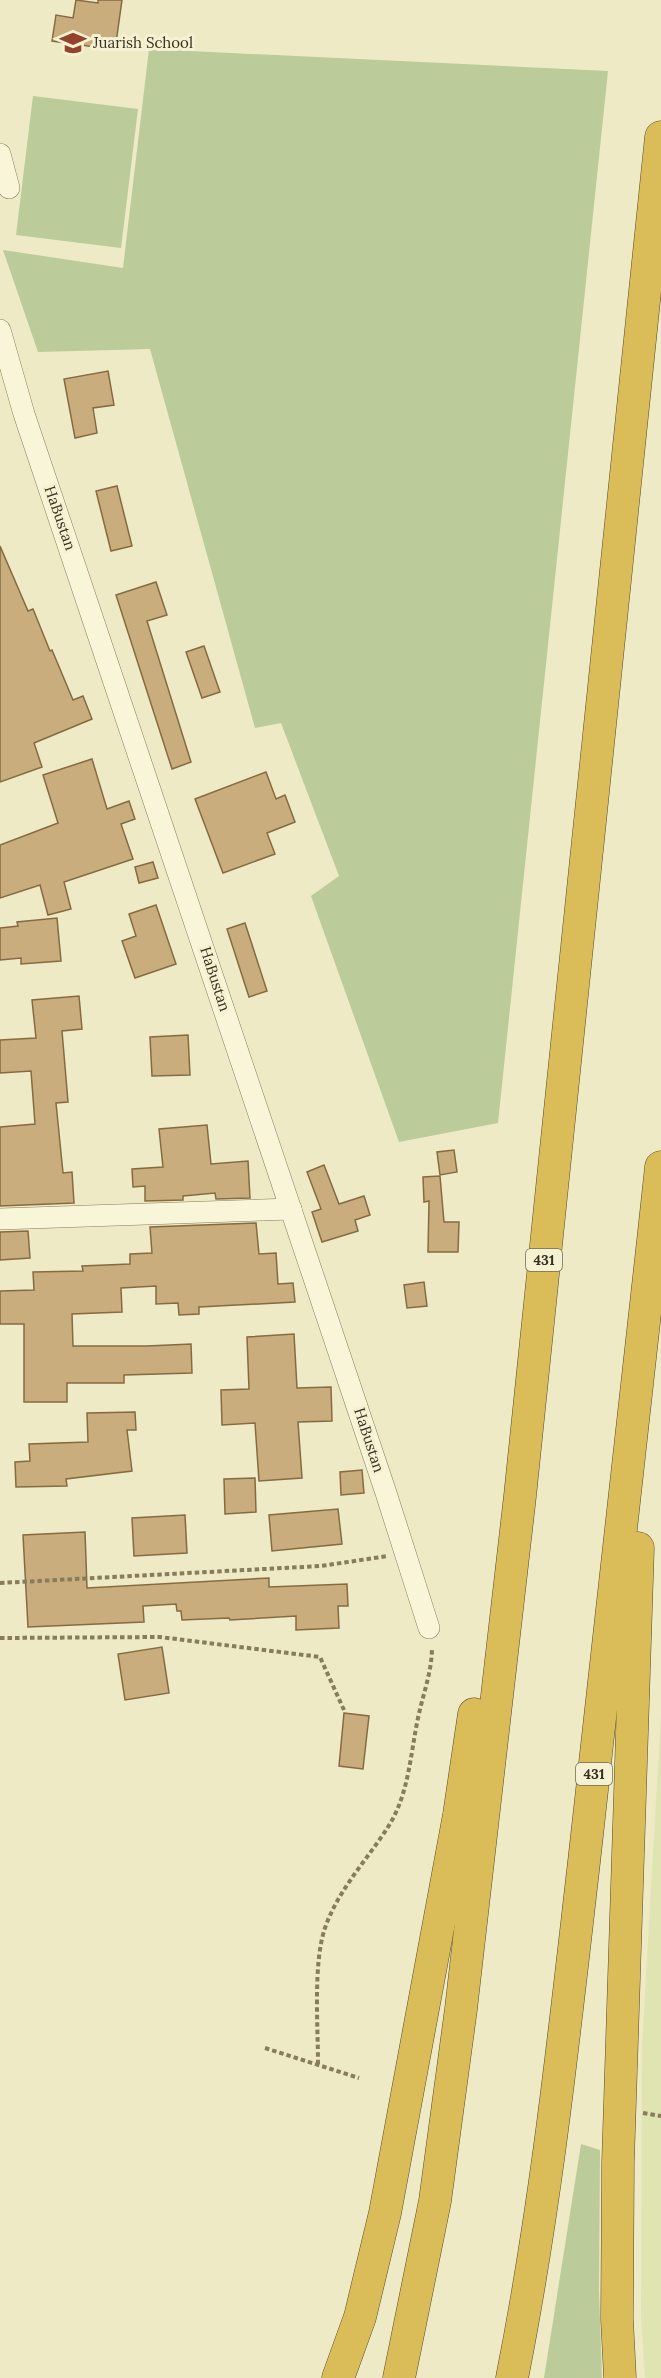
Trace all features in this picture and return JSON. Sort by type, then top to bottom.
[{"type":"highway","name":"431","points":[[399,2378],[435,2201],[461,2009],[519,1508],[661,137]]},
{"type":"highway","name":"431","points":[[512,2378],[531,2282],[552,2140],[661,1167]]},
{"type":"highway","points":[[338,2378],[360,2317],[385,2213],[459,1815],[552,1182]]},
{"type":"highway","points":[[620,2378],[617,2319],[618,2162],[646,1303]]},
{"type":"street","points":[[0,155],[9,188]]},
{"type":"street","name":"HaBustan","points":[[0,334],[24,414],[429,1628]]},
{"type":"street","points":[[0,1219],[291,1209]]},
{"type":"path","points":[[0,1583],[321,1566],[405,1554]]},
{"type":"path","points":[[318,2064],[319,1954],[324,1929],[347,1886],[388,1827],[401,1801],[418,1718],[432,1665],[429,1628]]},
{"type":"path","points":[[0,1638],[160,1637],[320,1657],[344,1710]]},
{"type":"path","points":[[265,2048],[359,2078]]},
{"type":"path","points":[[639,2113],[661,2115]]},
{"type":"green space","points":[[149,49],[608,71],[498,1123],[399,1142],[311,896],[339,876],[281,723],[255,728],[150,349],[38,352],[3,250],[123,268]]},
{"type":"green space","points":[[33,96],[138,109],[121,248],[16,235]]},
{"type":"green space","points":[[661,1715],[661,2378],[645,2378],[641,2316],[642,2047]]},
{"type":"green space","points":[[581,2144],[600,2150],[599,2291],[602,2378],[544,2378]]},
{"type":"building","points":[[76,0],[98,3],[98,0],[122,0],[116,43],[96,40],[95,47],[52,41],[56,15],[73,18]]},
{"type":"building","points":[[108,371],[114,405],[93,408],[97,433],[75,438],[64,379]]},
{"type":"building","points":[[117,486],[132,546],[111,551],[96,491]]},
{"type":"building","points":[[0,546],[28,611],[33,609],[73,700],[83,696],[92,719],[34,743],[42,767],[0,782]]},
{"type":"building","points":[[156,582],[167,615],[147,621],[191,762],[172,769],[116,595]]},
{"type":"building","points":[[204,646],[220,692],[202,698],[186,652]]},
{"type":"building","points":[[92,759],[107,809],[129,801],[135,819],[121,824],[133,859],[64,882],[71,909],[48,915],[40,885],[0,898],[0,845],[58,823],[43,775]]},
{"type":"building","points":[[266,772],[276,799],[285,795],[295,822],[267,833],[275,854],[223,873],[195,799]]},
{"type":"building","points":[[153,862],[158,878],[139,883],[135,867]]},
{"type":"building","points":[[156,905],[176,964],[135,978],[122,941],[136,936],[129,914]]},
{"type":"building","points":[[57,918],[61,961],[21,964],[21,958],[0,960],[0,928],[18,926],[17,922]]},
{"type":"building","points":[[245,923],[267,991],[249,997],[227,929]]},
{"type":"building","points":[[79,996],[82,1029],[62,1031],[68,1102],[56,1103],[63,1173],[72,1172],[74,1203],[0,1206],[0,1127],[35,1124],[31,1071],[0,1073],[0,1040],[36,1038],[32,1000]]},
{"type":"building","points":[[188,1035],[190,1075],[152,1076],[150,1037]]},
{"type":"building","points":[[207,1125],[211,1164],[248,1161],[250,1198],[216,1199],[215,1193],[183,1196],[183,1200],[145,1201],[145,1186],[133,1187],[132,1169],[163,1167],[159,1129]]},
{"type":"building","points":[[454,1150],[457,1172],[440,1175],[437,1152]]},
{"type":"building","points":[[324,1165],[339,1204],[364,1196],[370,1215],[355,1220],[358,1231],[322,1242],[312,1212],[321,1209],[307,1172]]},
{"type":"building","points":[[440,1176],[444,1222],[459,1222],[458,1252],[428,1252],[429,1201],[424,1202],[423,1177]]},
{"type":"building","points":[[256,1223],[259,1254],[276,1253],[278,1284],[293,1283],[295,1302],[199,1307],[199,1314],[179,1315],[178,1303],[156,1304],[156,1286],[121,1288],[122,1312],[72,1314],[73,1346],[191,1344],[192,1373],[124,1375],[124,1383],[67,1383],[67,1402],[24,1402],[24,1324],[0,1324],[0,1291],[34,1290],[33,1272],[83,1271],[82,1266],[130,1264],[130,1254],[152,1253],[150,1227]]},
{"type":"building","points":[[28,1231],[30,1258],[0,1260],[0,1232]]},
{"type":"building","points":[[424,1282],[427,1306],[407,1308],[404,1285]]},
{"type":"building","points":[[294,1334],[297,1388],[331,1387],[332,1421],[298,1422],[302,1478],[259,1481],[255,1423],[222,1425],[221,1390],[249,1389],[247,1337]]},
{"type":"building","points":[[135,1412],[136,1430],[127,1430],[132,1471],[66,1479],[67,1486],[16,1487],[15,1462],[30,1461],[29,1444],[88,1442],[87,1413]]},
{"type":"building","points":[[362,1470],[364,1493],[341,1495],[340,1472]]},
{"type":"building","points":[[255,1478],[256,1512],[225,1514],[224,1479]]},
{"type":"building","points":[[338,1509],[342,1544],[272,1551],[269,1515]]},
{"type":"building","points":[[185,1515],[187,1553],[134,1556],[132,1518]]},
{"type":"building","points":[[85,1532],[87,1588],[269,1578],[269,1587],[347,1584],[348,1606],[338,1606],[339,1628],[296,1630],[296,1616],[182,1620],[181,1611],[177,1611],[176,1604],[143,1606],[144,1622],[28,1627],[23,1535]]},
{"type":"building","points":[[162,1647],[169,1693],[125,1700],[118,1654]]},
{"type":"building","points":[[344,1713],[369,1716],[363,1769],[339,1766]]},
{"type":"place","name":"Juarish School","points":[[73,43]]}]
